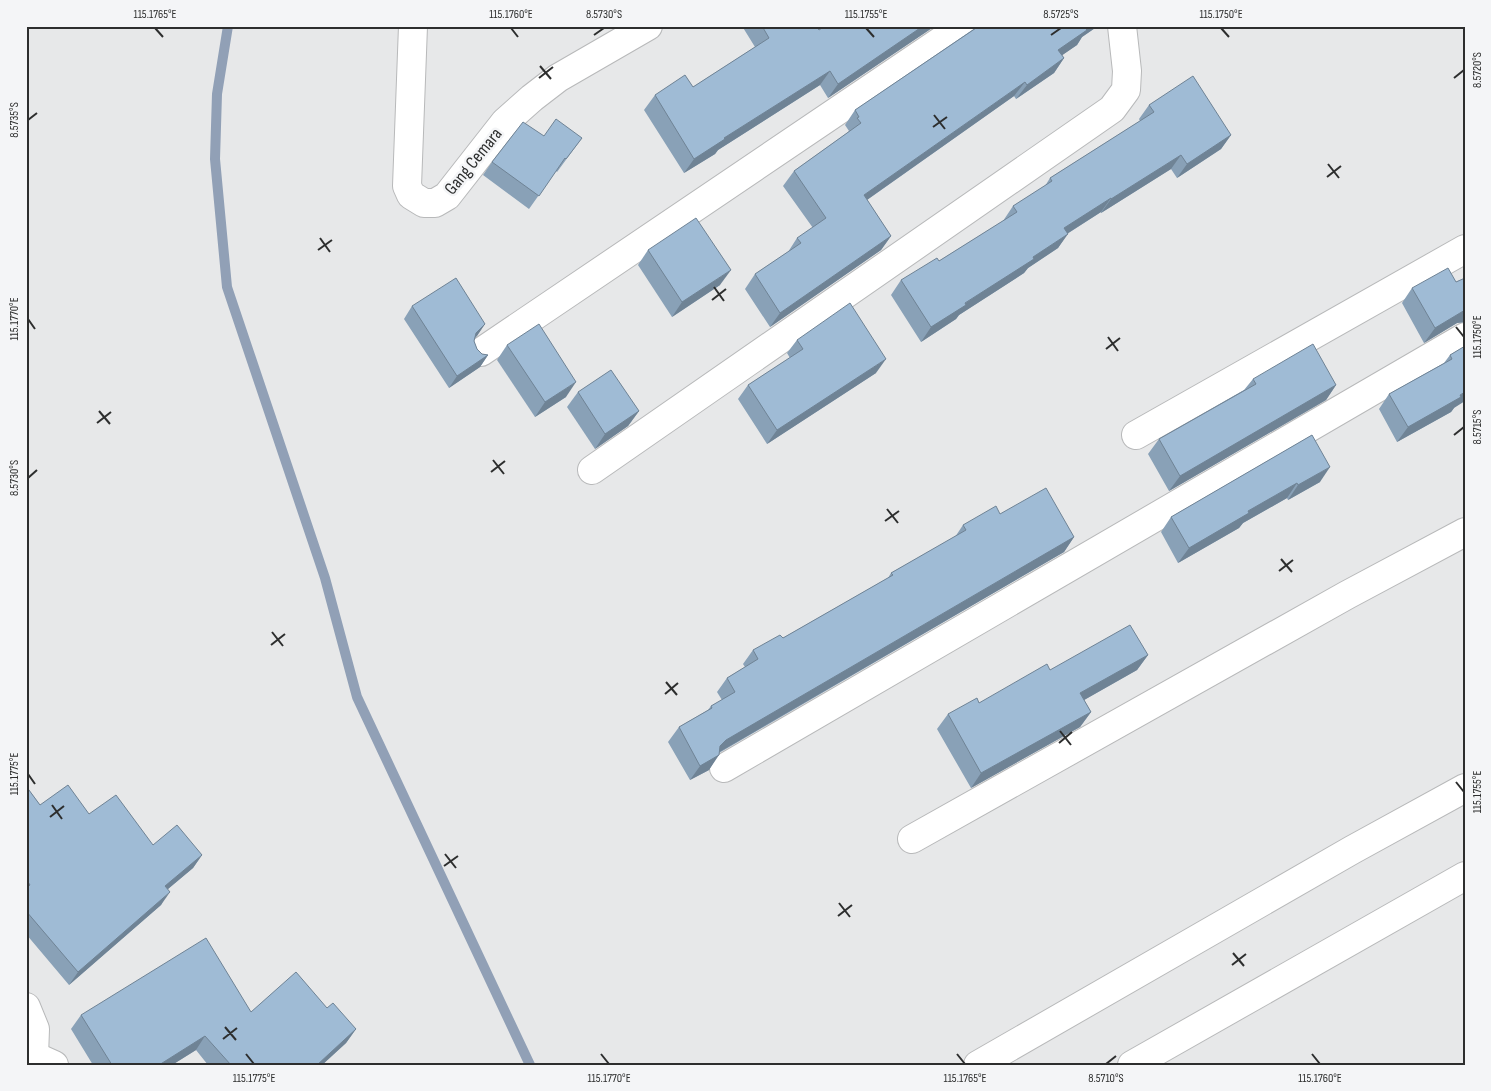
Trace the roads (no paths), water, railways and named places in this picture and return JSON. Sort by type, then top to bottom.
[{"type":"street","name":"Gang Cemara","points":[[413,26],[407,186],[411,194],[424,203],[435,203],[447,196],[505,122],[532,98],[558,78],[648,26]]},
{"type":"street","points":[[481,352],[963,26]]},
{"type":"street","points":[[592,470],[1112,109],[1126,90],[1127,71],[1122,26]]},
{"type":"street","points":[[1136,435],[1465,249]]},
{"type":"street","points":[[724,768],[1465,337]]},
{"type":"street","points":[[912,839],[1347,595],[1465,532]]},
{"type":"street","points":[[978,1065],[1352,850],[1465,788]]},
{"type":"street","points":[[1132,1065],[1465,876]]},
{"type":"street","points":[[26,1006],[35,1029],[38,1059]]},
{"type":"waterway","points":[[228,26],[217,94],[215,159],[227,287],[325,578],[357,697],[530,1065]]}]
